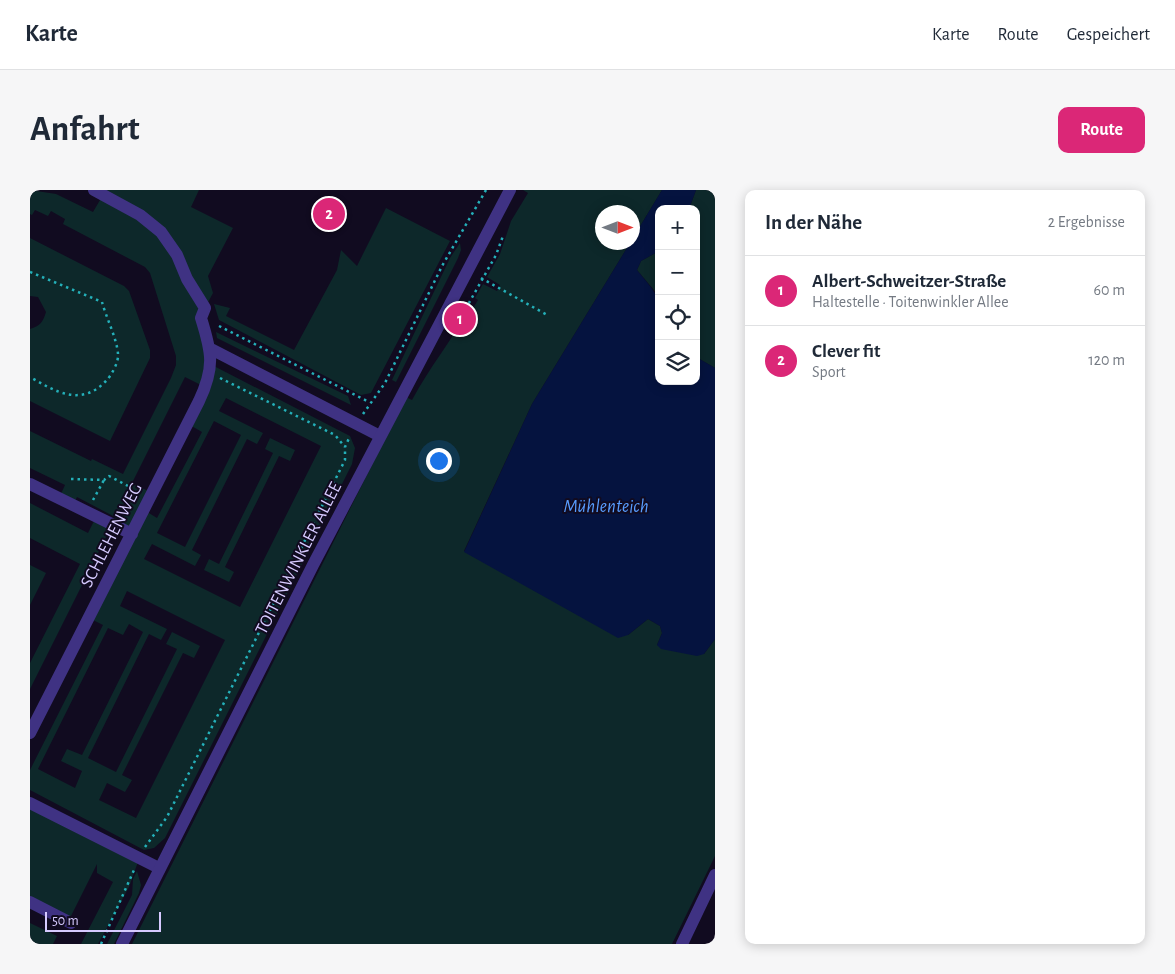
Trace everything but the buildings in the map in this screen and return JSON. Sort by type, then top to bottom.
[{"type":"street","points":[[94,190],[140,215],[161,232],[177,255],[187,278],[205,308],[201,318],[211,349],[380,436]]},
{"type":"street","name":"TOITENWINKLER ALLEE","points":[[122,944],[380,436],[510,190]]},
{"type":"street","name":"SCHLEHENWEG","points":[[30,733],[199,401],[210,373],[211,349]]},
{"type":"street","points":[[30,484],[132,534]]},
{"type":"street","points":[[30,803],[159,868]]},
{"type":"street","points":[[682,944],[715,876]]},
{"type":"street","points":[[30,902],[71,923]]},
{"type":"path","points":[[101,944],[139,859],[150,838],[167,817],[345,460],[345,447],[369,402],[385,383],[442,266],[486,190]]},
{"type":"path","points":[[30,272],[102,302],[119,355],[111,376],[100,388],[89,394],[72,396],[56,392],[30,377]]},
{"type":"path","points":[[480,278],[549,316]]},
{"type":"path","points":[[201,318],[369,402]]},
{"type":"path","points":[[210,373],[335,436],[345,447]]},
{"type":"path","points":[[91,505],[104,480],[109,476],[130,487]]},
{"type":"path","points":[[72,480],[104,480]]},
{"type":"green space","points":[[30,190],[56,194],[93,212],[103,195],[94,190],[199,190],[191,207],[233,228],[208,276],[213,293],[205,308],[212,365],[350,436],[355,448],[352,464],[165,838],[154,848],[144,850],[30,790],[30,770],[103,625],[89,618],[131,534],[112,525],[115,517],[77,497],[73,505],[59,498],[65,485],[30,468],[30,431],[91,461],[92,459],[123,474],[171,378],[176,365],[176,356],[150,273],[145,267],[63,224],[65,219],[51,211],[48,216],[35,210],[32,215],[30,214]],"holes":[[[185,377],[205,387],[188,424],[202,432],[157,518],[144,510],[152,493],[132,483]],[[226,398],[321,446],[240,607],[144,559],[152,544],[195,566],[201,555],[192,550],[247,439],[257,444],[263,433],[219,411]],[[214,421],[241,435],[185,547],[157,533]],[[127,591],[225,640],[136,818],[99,800],[107,783],[125,792],[132,780],[122,775],[183,653],[194,658],[200,646],[172,632],[166,644],[177,649],[116,772],[88,758],[149,634],[161,640],[167,629],[120,606]],[[129,624],[143,632],[82,755],[67,749],[61,761],[82,771],[75,788],[38,769],[108,628],[123,635]]]},
{"type":"green space","points":[[523,190],[662,190],[640,226],[640,205],[595,205],[595,250],[626,250],[532,404],[464,551],[628,635],[648,619],[660,626],[662,633],[657,645],[704,654],[715,639],[715,856],[672,944],[132,944],[406,397],[412,400],[469,309],[472,310],[478,300],[475,298],[483,284],[497,291],[500,285],[487,277],[500,254],[511,221],[528,193]]},
{"type":"green space","points":[[696,190],[715,190],[715,368],[700,359],[700,205],[690,205]]},
{"type":"green space","points":[[386,208],[450,241],[371,393],[361,395],[219,320],[214,304],[230,308],[226,316],[294,350],[337,270],[341,250],[357,266]]},
{"type":"green space","points":[[30,238],[124,286],[129,291],[150,350],[150,358],[110,441],[30,401],[30,329],[41,323],[46,312],[38,297],[30,296]]},
{"type":"green space","points":[[460,243],[461,250],[458,258],[396,382],[392,380],[450,258]]},
{"type":"green space","points":[[655,253],[655,291],[637,270],[641,261]]},
{"type":"green space","points":[[216,332],[348,396],[351,405],[217,338]]},
{"type":"green space","points":[[270,438],[295,450],[290,461],[279,456],[225,567],[234,572],[229,582],[204,570],[209,559],[219,564],[273,453],[265,449]]},
{"type":"green space","points":[[30,503],[88,533],[96,517],[112,525],[30,689],[30,663],[80,564],[30,538]]},
{"type":"green space","points":[[30,565],[46,573],[30,605]]},
{"type":"green space","points":[[30,803],[139,859],[129,887],[98,944],[81,944],[113,882],[97,873],[97,864],[70,918],[30,898]]},
{"type":"green space","points":[[137,871],[141,885],[139,893],[114,944],[107,944],[132,895],[133,879]]},
{"type":"green space","points":[[30,923],[57,936],[53,944],[30,944]]},
{"type":"water","name":"Mühlenteich","points":[[662,190],[696,190],[690,205],[655,205],[655,253],[641,261],[637,270],[655,292],[655,385],[700,385],[700,359],[715,368],[715,639],[704,654],[697,656],[661,649],[657,645],[662,633],[660,626],[648,619],[628,635],[618,638],[464,552],[532,404],[626,250],[640,250],[640,226]]},
{"type":"place","name":"Clever fit","points":[[329,214]]},
{"type":"place","name":"Albert-Schweitzer-Straße","points":[[460,319]]}]
